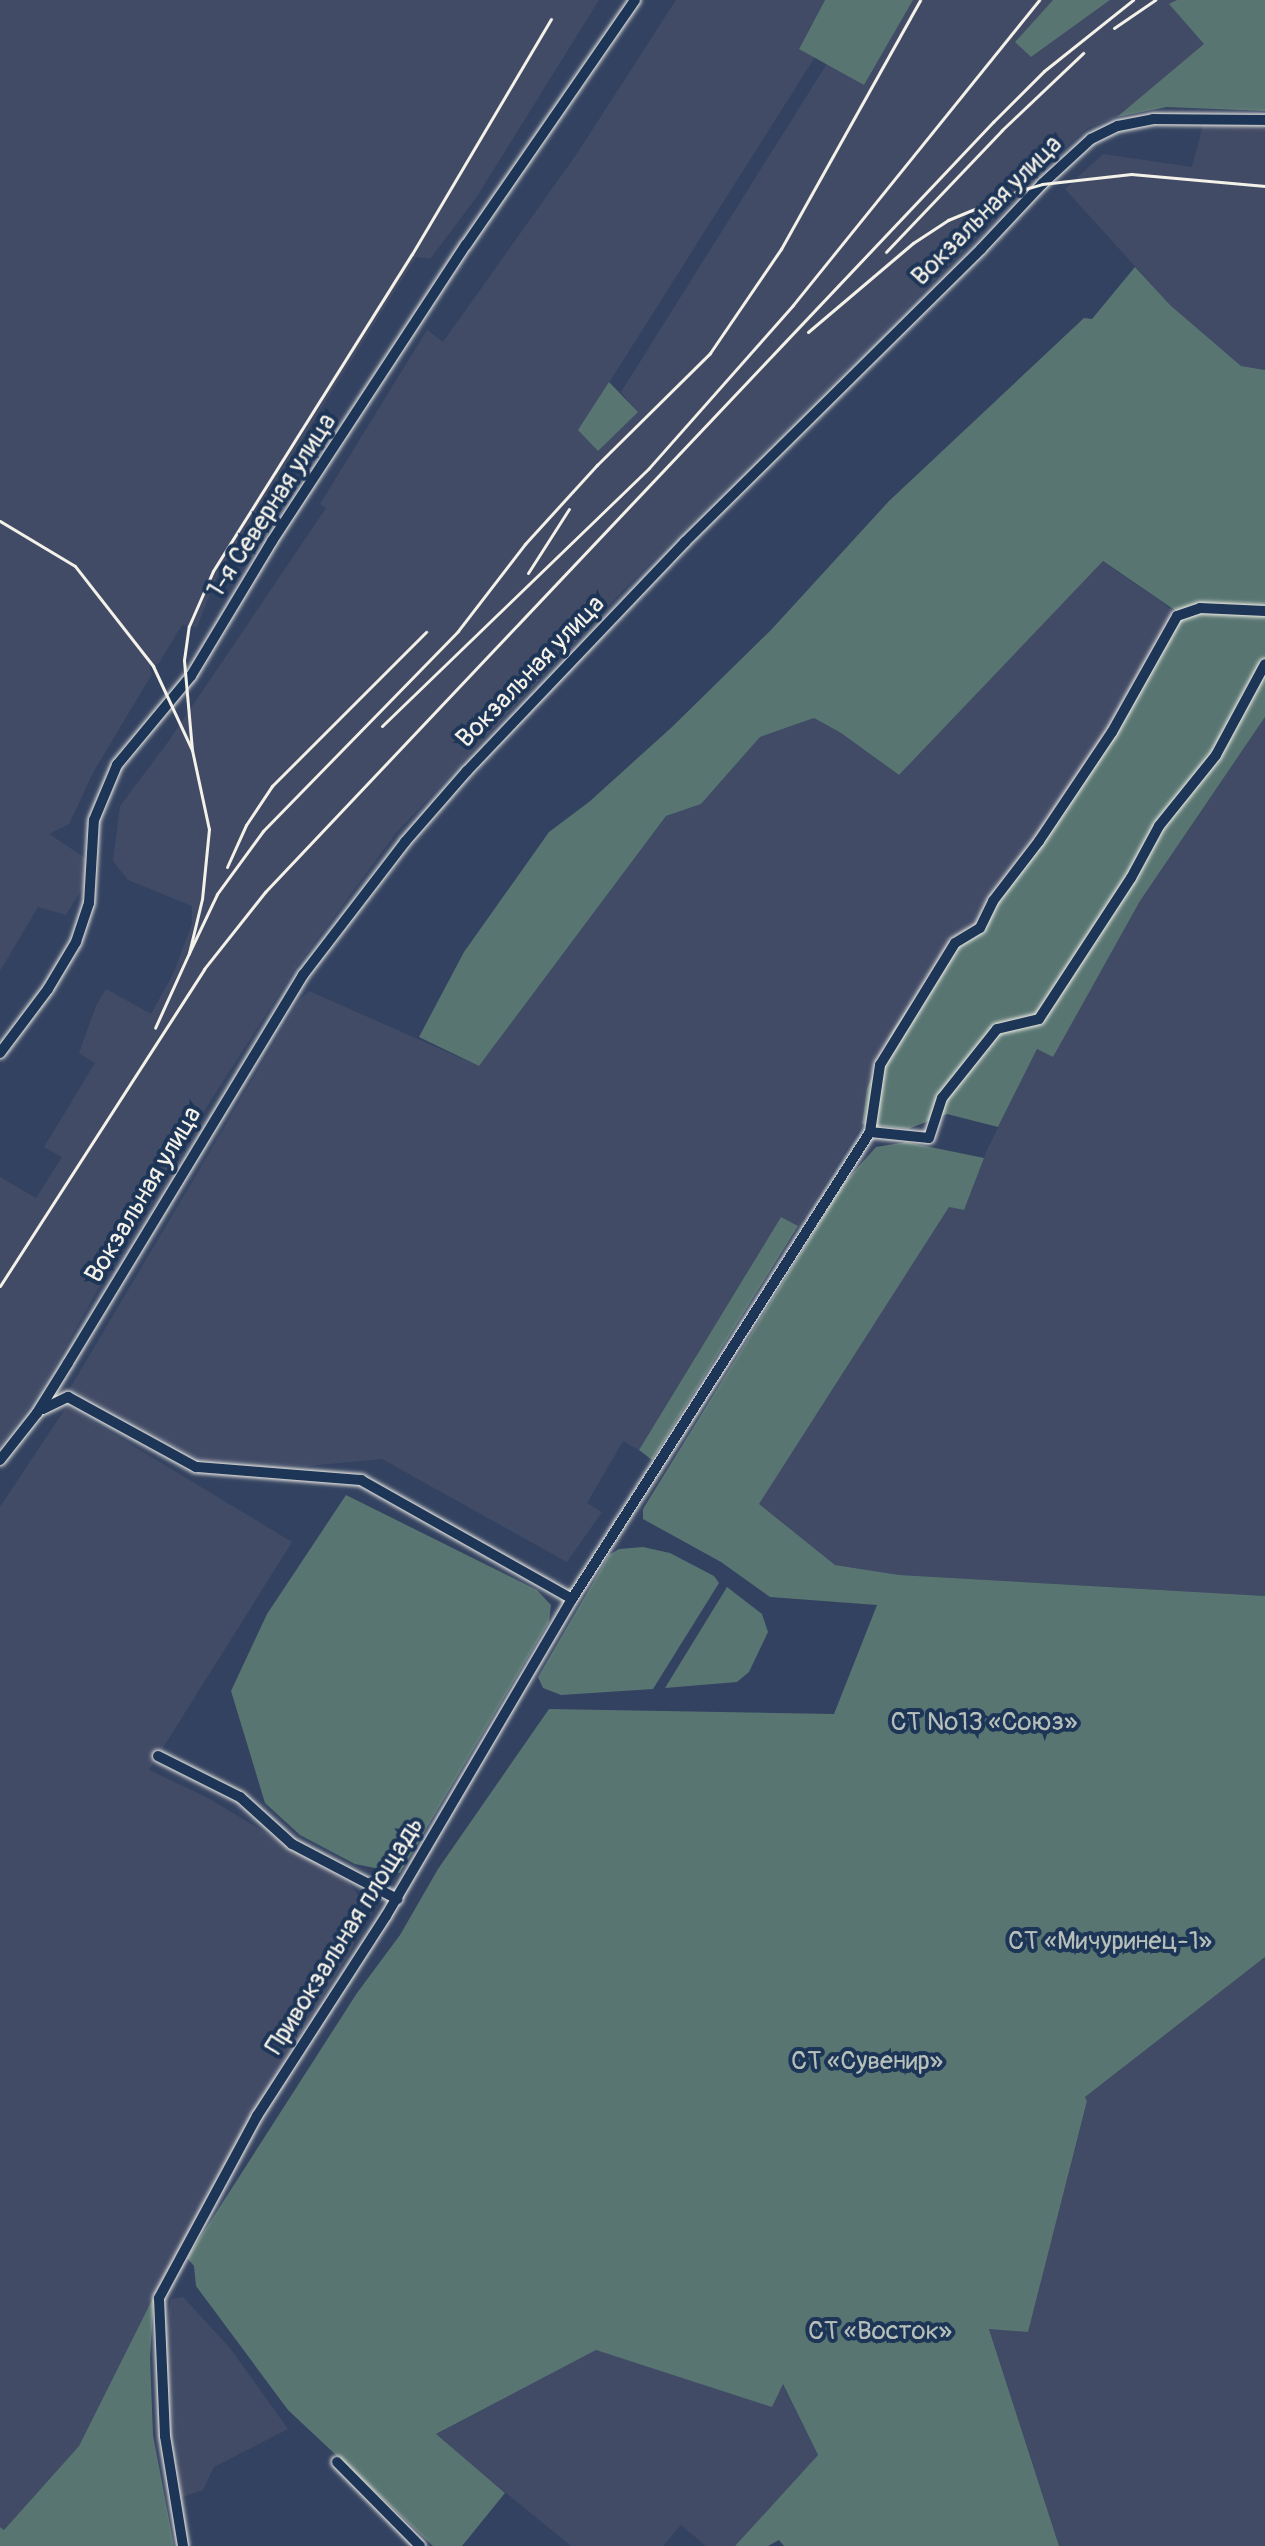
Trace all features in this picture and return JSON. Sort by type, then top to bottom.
[{"type":"street","name":"1-я Северная улица","points":[[0,1053],[48,989],[76,942],[89,903],[94,820],[117,765],[191,676],[272,541],[466,245],[635,0]]},
{"type":"street","name":"Вокзальная улица","points":[[0,1460],[37,1413],[303,975],[405,842],[478,759],[685,542],[981,249],[1042,184],[1091,139],[1118,126],[1153,119],[1265,120]]},
{"type":"street","points":[[1265,611],[1200,608],[1177,616],[1112,732],[1039,841],[993,901],[980,928],[955,943],[895,1037],[880,1065],[870,1132],[929,1138],[942,1098],[997,1029],[1039,1019],[1131,878],[1159,826],[1216,755],[1265,664]]},
{"type":"street","name":"Привокзальная площадь","points":[[183,2546],[165,2436],[159,2298],[257,2116],[397,1899],[572,1599],[870,1132]]},
{"type":"street","points":[[37,1413],[68,1397],[196,1467],[361,1480],[572,1599]]},
{"type":"street","points":[[158,1756],[240,1797],[292,1844],[397,1899]]},
{"type":"street","points":[[337,2462],[420,2546]]},
{"type":"shaded area","points":[[0,0],[599,0],[476,198],[430,259],[416,257],[218,574],[197,627],[182,625],[159,663],[149,668],[152,674],[94,771],[69,824],[49,834],[87,859],[83,887],[66,915],[38,907],[0,971]]},
{"type":"shaded area","points":[[676,0],[825,0],[799,48],[815,57],[579,430],[638,413],[621,392],[828,62],[864,85],[913,0],[1053,0],[1016,41],[1031,57],[1110,0],[1177,0],[1170,5],[1205,44],[1117,117],[1087,128],[1051,160],[867,349],[626,587],[396,833],[294,970],[154,1190],[40,1392],[0,1447],[0,1177],[36,1198],[62,1157],[44,1147],[95,1063],[79,1053],[96,1006],[106,989],[151,1014],[173,974],[192,924],[192,906],[128,880],[113,861],[120,806],[168,742],[326,508],[320,504],[427,330],[443,342],[576,155]]},
{"type":"shaded area","points":[[1203,125],[1265,126],[1265,370],[1241,366],[1170,305],[1065,189],[1103,154],[1192,167]]},
{"type":"shaded area","points":[[1102,561],[1176,612],[1110,729],[867,1088],[862,1124],[798,1226],[781,1217],[639,1450],[623,1441],[587,1503],[602,1512],[567,1562],[382,1459],[308,1466],[200,1460],[70,1388],[299,1001],[309,991],[479,1066],[666,816],[701,804],[760,737],[814,718],[841,733],[899,775]]},
{"type":"shaded area","points":[[1265,717],[1265,1596],[899,1575],[835,1565],[758,1504],[949,1207],[964,1210],[987,1150],[1037,1049],[1053,1056],[1140,901]]},
{"type":"shaded area","points":[[67,1406],[292,1542],[149,1770],[208,1798],[350,1884],[364,1904],[353,1947],[261,2100],[154,2296],[79,2446],[4,2530],[0,2527],[0,1507]]},
{"type":"shaded area","points":[[1265,1957],[1265,2546],[1059,2546],[989,2328],[1028,2332],[1087,2101],[1085,2097]]},
{"type":"shaded area","points":[[183,2297],[230,2348],[288,2429],[214,2467],[203,2490],[182,2497],[164,2342],[171,2299]]},
{"type":"shaded area","points":[[596,2350],[772,2406],[782,2383],[818,2455],[735,2546],[706,2546],[681,2525],[663,2546],[571,2546],[435,2435]]},
{"type":"green space","points":[[825,0],[913,0],[864,85],[799,49]]},
{"type":"green space","points":[[1053,0],[1110,0],[1031,57],[1015,42]]},
{"type":"green space","points":[[1177,0],[1265,0],[1265,111],[1167,107],[1117,117],[1204,44],[1169,4]]},
{"type":"green space","points":[[1135,267],[1170,305],[1241,366],[1265,370],[1265,717],[1140,901],[1053,1057],[1037,1049],[998,1127],[947,1114],[908,1129],[862,1124],[867,1088],[893,1030],[954,940],[977,925],[1110,729],[1176,611],[1103,561],[899,775],[841,733],[814,718],[760,737],[701,804],[666,816],[479,1066],[419,1037],[464,952],[549,832],[589,802],[672,727],[771,630],[889,501],[1084,318],[1092,319]]},
{"type":"green space","points":[[609,382],[638,412],[598,451],[578,430]]},
{"type":"green space","points":[[906,1142],[984,1158],[964,1210],[949,1207],[759,1504],[835,1565],[899,1575],[1265,1596],[1265,1957],[1085,2097],[1087,2101],[1028,2332],[989,2329],[1059,2546],[784,2546],[779,2540],[768,2546],[735,2546],[818,2455],[783,2384],[772,2407],[596,2350],[436,2434],[505,2493],[462,2546],[433,2546],[288,2410],[196,2286],[194,2266],[187,2258],[357,1993],[400,1935],[438,1869],[549,1709],[834,1714],[877,1605],[770,1597],[721,1562],[643,1519],[643,1509],[844,1183],[876,1147]]},
{"type":"green space","points":[[781,1217],[798,1226],[652,1460],[639,1450]]},
{"type":"green space","points":[[346,1495],[537,1590],[551,1605],[549,1622],[400,1873],[355,1864],[300,1835],[265,1803],[231,1691],[267,1614]]},
{"type":"green space","points":[[643,1547],[670,1553],[714,1576],[719,1583],[653,1689],[561,1695],[543,1688],[538,1677],[609,1555],[619,1549]]},
{"type":"green space","points":[[727,1587],[762,1614],[768,1632],[749,1672],[737,1682],[665,1688]]},
{"type":"green space","points":[[154,2296],[150,2357],[153,2435],[174,2546],[0,2546],[0,2527],[4,2530],[79,2446]]},
{"type":"railway","points":[[189,953],[217,894],[263,831],[458,631],[525,544],[597,465],[710,353],[781,249],[920,0]]},
{"type":"railway","points":[[382,726],[649,468],[793,305],[1039,0]]},
{"type":"railway","points":[[0,1286],[204,969],[265,892],[993,122],[1044,71],[1133,0]]},
{"type":"railway","points":[[1114,28],[1155,0]]},
{"type":"railway","points":[[192,750],[184,660],[189,626],[213,571],[412,254],[551,19]]},
{"type":"railway","points":[[886,252],[1002,130],[1083,53]]},
{"type":"railway","points":[[808,332],[913,243],[948,220],[1018,191],[1042,184],[1131,174],[1265,186]]},
{"type":"railway","points":[[528,573],[569,509]]},
{"type":"railway","points":[[0,521],[75,566],[153,666],[192,750],[209,829],[202,899],[189,953],[155,1028]]},
{"type":"railway","points":[[227,867],[246,825],[272,786],[426,632]]},
{"type":"park label","name":"СТ №13 «Союз»","points":[[984,1723]]},
{"type":"park label","name":"СТ «Мичуринец-1»","points":[[1110,1942]]},
{"type":"park label","name":"СТ «Сувенир»","points":[[867,2062]]},
{"type":"park label","name":"СТ «Восток»","points":[[880,2332]]}]
